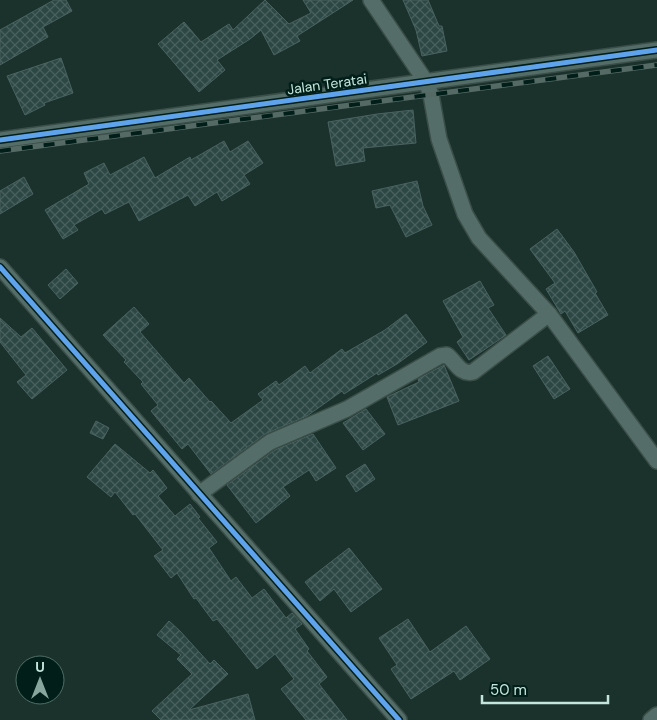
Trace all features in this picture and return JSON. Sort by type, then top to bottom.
[{"type":"street","points":[[371,0],[426,82],[439,140],[465,214],[479,238],[549,314],[657,460]]},
{"type":"street","name":"Jalan Teratai","points":[[0,140],[657,50]]},
{"type":"street","points":[[0,267],[394,718]]},
{"type":"street","points":[[198,494],[270,442],[347,409],[440,356],[447,355],[467,374],[474,372],[549,314]]},
{"type":"street","points":[[651,720],[657,715]]},
{"type":"building","points":[[54,0],[66,0],[72,11],[43,27],[48,37],[0,65],[0,30]]},
{"type":"building","points":[[265,0],[289,24],[311,13],[303,0],[353,0],[297,36],[300,41],[274,55],[261,30],[217,60],[225,70],[199,92],[158,44],[184,22],[201,42],[229,24],[233,30]]},
{"type":"building","points":[[403,0],[428,0],[439,26],[442,26],[447,51],[422,56],[416,30]]},
{"type":"building","points":[[61,58],[73,93],[44,103],[45,105],[25,115],[7,76]]},
{"type":"building","points":[[413,110],[416,143],[363,148],[365,161],[336,166],[328,122]]},
{"type":"building","points":[[224,141],[230,152],[248,141],[263,163],[244,175],[250,184],[222,201],[217,192],[195,206],[188,195],[139,221],[129,202],[105,214],[102,209],[74,225],[78,230],[63,239],[45,210],[89,184],[84,173],[104,163],[110,175],[144,157],[155,178],[190,157],[191,160]]},
{"type":"building","points":[[24,177],[33,194],[0,214],[0,191]]},
{"type":"building","points":[[417,181],[423,206],[432,225],[406,237],[390,205],[376,208],[372,191]]},
{"type":"building","points":[[557,229],[574,252],[608,315],[578,333],[565,311],[561,314],[546,289],[555,283],[530,249]]},
{"type":"building","points":[[66,269],[78,283],[60,299],[48,285]]},
{"type":"building","points":[[480,281],[494,305],[488,308],[506,335],[469,360],[457,342],[463,337],[443,301]]},
{"type":"building","points":[[134,307],[149,324],[140,332],[184,383],[189,378],[231,423],[263,400],[258,394],[276,381],[279,385],[305,366],[310,373],[342,349],[345,353],[385,330],[406,314],[427,342],[397,364],[378,375],[377,373],[344,394],[342,391],[307,416],[265,434],[211,474],[188,444],[182,449],[151,411],[158,405],[141,384],[143,382],[124,362],[126,360],[103,335]]},
{"type":"building","points":[[0,318],[21,337],[32,328],[67,370],[32,399],[17,382],[26,375],[0,342]]},
{"type":"building","points":[[548,356],[570,389],[554,399],[533,366]]},
{"type":"building","points":[[444,365],[459,401],[398,425],[387,397],[419,382],[418,379]]},
{"type":"building","points":[[366,409],[385,434],[363,450],[343,423]]},
{"type":"building","points":[[96,421],[109,428],[103,439],[90,433]]},
{"type":"building","points":[[313,434],[336,468],[316,481],[309,470],[283,487],[290,496],[256,523],[227,485],[275,450]]},
{"type":"building","points":[[115,444],[150,473],[153,470],[167,488],[158,496],[175,516],[190,504],[200,517],[198,518],[217,542],[209,548],[231,581],[236,577],[252,598],[264,589],[286,618],[292,613],[302,624],[295,629],[309,649],[307,651],[327,677],[319,684],[347,720],[306,720],[281,689],[294,679],[275,654],[257,669],[217,619],[213,621],[196,598],[194,599],[177,573],[171,578],[154,556],[163,550],[135,514],[133,515],[115,492],[111,497],[87,477]]},
{"type":"building","points":[[365,464],[375,479],[356,492],[346,476]]},
{"type":"building","points":[[349,548],[382,589],[351,612],[334,589],[320,601],[305,582]]},
{"type":"building","points":[[408,619],[430,652],[466,626],[490,659],[460,680],[454,671],[411,699],[391,669],[397,665],[379,638]]},
{"type":"building","points":[[169,621],[210,664],[214,660],[228,674],[189,710],[248,694],[255,720],[161,720],[152,711],[192,674],[177,659],[181,655],[157,635]]},
{"type":"railway","points":[[0,151],[657,65]]},
{"type":"cycle path","points":[[0,140],[657,50]]},
{"type":"cycle path","points":[[0,267],[399,720]]}]
